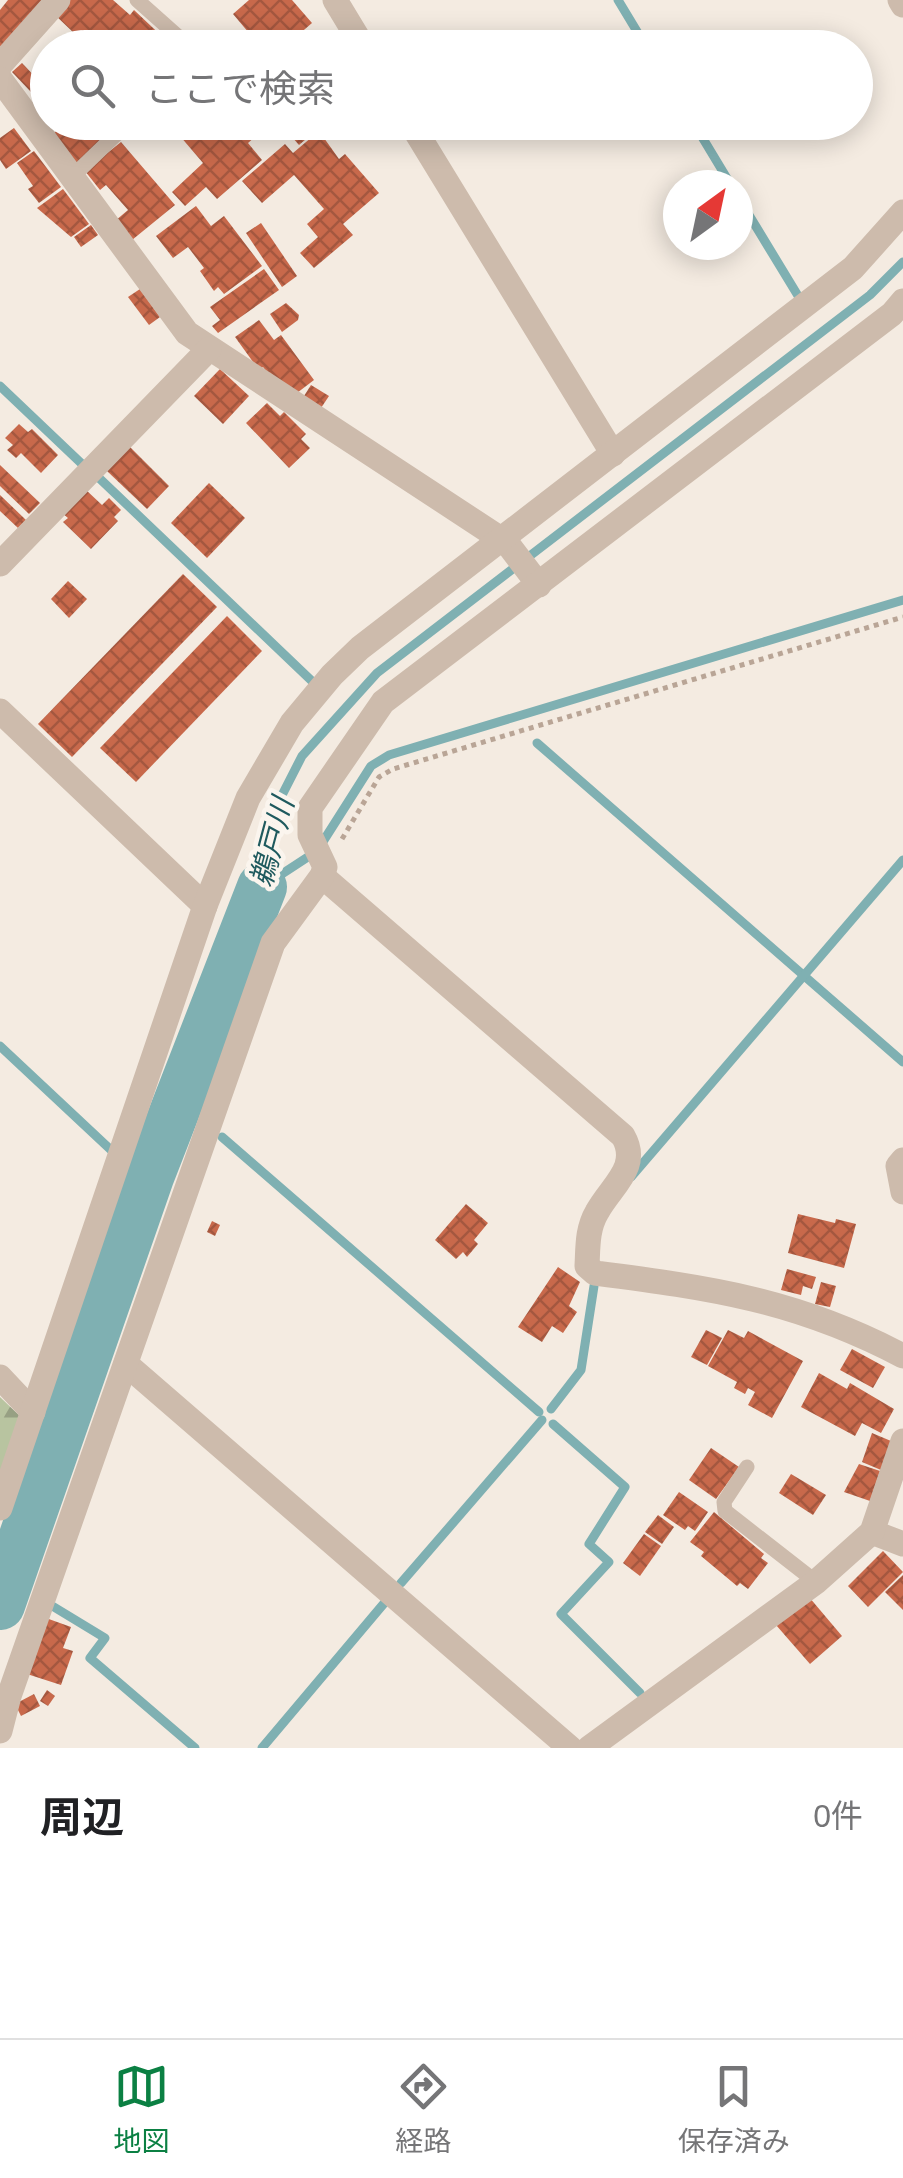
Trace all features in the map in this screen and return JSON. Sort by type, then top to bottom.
[{"type":"street","points":[[32,30],[58,0]]},
{"type":"street","points":[[335,0],[353,30]]},
{"type":"street","points":[[0,66],[30,32]]},
{"type":"street","points":[[0,78],[30,119]]},
{"type":"street","points":[[45,140],[187,332],[504,541],[540,585]]},
{"type":"street","points":[[421,140],[613,454]]},
{"type":"street","points":[[0,1508],[205,906],[248,798],[292,723],[360,648],[504,541],[853,268],[903,212]]},
{"type":"street","points":[[899,312],[383,702],[310,808],[310,835],[324,868],[623,1136],[630,1148],[630,1164],[596,1213],[588,1235],[588,1266],[595,1272],[705,1287],[770,1301],[852,1329],[903,1356]]},
{"type":"street","points":[[0,564],[209,350]]},
{"type":"street","points":[[0,711],[205,906]]},
{"type":"street","points":[[0,1731],[273,943],[324,868]]},
{"type":"street","points":[[903,1160],[898,1166],[903,1192]]},
{"type":"street","points":[[126,1364],[570,1748]]},
{"type":"street","points":[[0,1377],[33,1412]]},
{"type":"street","points":[[589,1748],[816,1582],[872,1532],[903,1441]]},
{"type":"street","points":[[872,1532],[903,1544]]},
{"type":"lane","points":[[138,0],[171,30]]},
{"type":"lane","points":[[72,177],[110,140]]},
{"type":"lane","points":[[747,1467],[724,1502],[725,1511],[816,1582]]},
{"type":"path","points":[[324,868],[379,778],[394,769],[903,617]]},
{"type":"green space","points":[[0,1397],[23,1419],[0,1488]]},
{"type":"building","points":[[8,0],[42,0],[0,49],[0,10]]},
{"type":"building","points":[[67,0],[113,0],[130,15],[134,10],[155,30],[71,30],[54,14]]},
{"type":"building","points":[[249,0],[292,0],[312,23],[304,30],[246,30],[233,14]]},
{"type":"building","points":[[22,63],[30,71],[30,91],[12,72]]},
{"type":"building","points":[[14,128],[31,151],[6,169],[0,160],[0,138]]},
{"type":"building","points":[[58,140],[108,140],[78,166]]},
{"type":"building","points":[[183,140],[251,140],[248,143],[262,160],[217,199],[206,187],[185,206],[172,192],[203,163]]},
{"type":"building","points":[[308,140],[325,140],[339,159],[345,154],[379,193],[343,224],[353,235],[314,268],[300,253],[318,237],[307,224],[324,209],[294,175],[262,203],[242,181],[285,144],[293,153]]},
{"type":"building","points":[[121,142],[175,205],[132,240],[115,221],[128,210],[106,185],[100,190],[85,171]]},
{"type":"building","points":[[34,151],[61,187],[39,203],[17,163]]},
{"type":"building","points":[[63,189],[89,224],[71,237],[37,208]]},
{"type":"building","points":[[196,206],[211,226],[224,216],[262,266],[224,294],[218,287],[214,291],[200,271],[204,268],[188,247],[173,258],[156,236]]},
{"type":"building","points":[[261,223],[297,276],[282,287],[246,233]]},
{"type":"building","points":[[91,225],[98,235],[81,247],[74,237]]},
{"type":"building","points":[[264,269],[279,290],[218,333],[212,326],[220,320],[210,307]]},
{"type":"building","points":[[140,289],[160,317],[149,325],[128,297]]},
{"type":"building","points":[[286,303],[299,315],[282,332],[270,314]]},
{"type":"building","points":[[259,320],[274,340],[281,335],[314,380],[293,396],[263,367],[259,370],[235,337]]},
{"type":"building","points":[[220,369],[249,396],[223,424],[194,396]]},
{"type":"building","points":[[311,385],[329,396],[321,408],[304,396]]},
{"type":"building","points":[[267,403],[280,416],[284,412],[306,434],[301,439],[310,448],[289,468],[246,423]]},
{"type":"building","points":[[19,424],[28,432],[32,429],[58,455],[41,473],[21,453],[16,458],[7,450],[13,445],[5,438]]},
{"type":"building","points":[[130,447],[169,486],[147,509],[107,471]]},
{"type":"building","points":[[0,465],[40,503],[29,514],[0,486]]},
{"type":"building","points":[[209,483],[245,518],[207,558],[171,523]]},
{"type":"building","points":[[85,489],[102,505],[109,498],[121,510],[114,517],[118,521],[91,549],[63,522],[68,518],[62,513]]},
{"type":"building","points":[[0,495],[26,520],[18,528],[0,511]]},
{"type":"building","points":[[183,574],[217,607],[72,757],[38,724]]},
{"type":"building","points":[[68,581],[87,599],[69,618],[51,599]]},
{"type":"building","points":[[227,616],[262,651],[136,782],[100,748]]},
{"type":"building","points":[[466,1204],[488,1223],[467,1257],[463,1252],[456,1259],[435,1240]]},
{"type":"building","points":[[798,1214],[856,1224],[844,1268],[788,1253]]},
{"type":"building","points":[[212,1221],[220,1225],[215,1236],[207,1232]]},
{"type":"building","points":[[558,1267],[580,1282],[569,1306],[577,1312],[563,1333],[552,1326],[542,1342],[518,1327]]},
{"type":"building","points":[[787,1269],[816,1277],[812,1289],[803,1286],[801,1295],[781,1290]]},
{"type":"building","points":[[821,1282],[836,1286],[830,1307],[815,1304]]},
{"type":"building","points":[[706,1330],[722,1338],[707,1365],[691,1357]]},
{"type":"building","points":[[728,1330],[744,1338],[748,1331],[803,1361],[772,1418],[748,1405],[755,1392],[748,1388],[745,1394],[734,1388],[737,1382],[708,1366]]},
{"type":"building","points":[[852,1349],[885,1367],[873,1388],[840,1370]]},
{"type":"building","points":[[819,1373],[847,1389],[850,1383],[894,1409],[881,1433],[862,1423],[855,1436],[801,1407]]},
{"type":"building","points":[[872,1433],[891,1441],[881,1470],[862,1462]]},
{"type":"building","points":[[711,1448],[739,1467],[716,1499],[689,1480]]},
{"type":"building","points":[[859,1464],[880,1471],[870,1501],[844,1492]]},
{"type":"building","points":[[791,1474],[826,1495],[813,1515],[779,1493]]},
{"type":"building","points":[[679,1492],[708,1512],[695,1531],[688,1526],[685,1530],[663,1515]]},
{"type":"building","points":[[714,1512],[764,1554],[761,1558],[768,1563],[748,1589],[740,1583],[737,1586],[690,1542]]},
{"type":"building","points":[[658,1515],[674,1527],[662,1544],[645,1532]]},
{"type":"building","points":[[644,1534],[661,1546],[640,1576],[623,1563]]},
{"type":"building","points":[[883,1551],[903,1572],[868,1607],[848,1586]]},
{"type":"building","points":[[903,1575],[903,1610],[885,1592]]},
{"type":"building","points":[[809,1597],[842,1636],[810,1664],[776,1625]]},
{"type":"building","points":[[46,1618],[71,1627],[63,1648],[73,1651],[61,1685],[27,1674]]},
{"type":"building","points":[[47,1690],[55,1696],[48,1706],[40,1701]]},
{"type":"building","points":[[34,1694],[40,1706],[21,1716],[15,1704]]},
{"type":"waterway","points":[[618,0],[636,30]]},
{"type":"waterway","points":[[704,140],[722,170]]},
{"type":"waterway","points":[[753,222],[800,299]]},
{"type":"waterway","name":"鵜戸川","points":[[262,887],[278,803],[302,756],[377,673],[870,295],[903,262]]},
{"type":"waterway","points":[[0,386],[82,464]]},
{"type":"waterway","points":[[98,477],[315,684]]},
{"type":"waterway","points":[[262,887],[317,851],[371,766],[389,755],[903,600]]},
{"type":"waterway","points":[[537,743],[903,1062]]},
{"type":"waterway","points":[[631,1177],[903,860]]},
{"type":"waterway","name":"鵜戸川","points":[[0,1605],[149,1177],[262,887]]},
{"type":"waterway","points":[[0,1046],[111,1150]]},
{"type":"waterway","points":[[222,1137],[539,1412]]},
{"type":"waterway","points":[[140,1172],[149,1177]]},
{"type":"waterway","points":[[551,1409],[581,1370],[594,1286]]},
{"type":"waterway","points":[[401,1583],[542,1420]]},
{"type":"waterway","points":[[40,1422],[60,1432]]},
{"type":"waterway","points":[[553,1424],[625,1487],[589,1544],[609,1562],[561,1614],[640,1693]]},
{"type":"waterway","points":[[262,1748],[386,1601]]},
{"type":"waterway","points":[[49,1604],[105,1638],[90,1658],[195,1748]]}]
